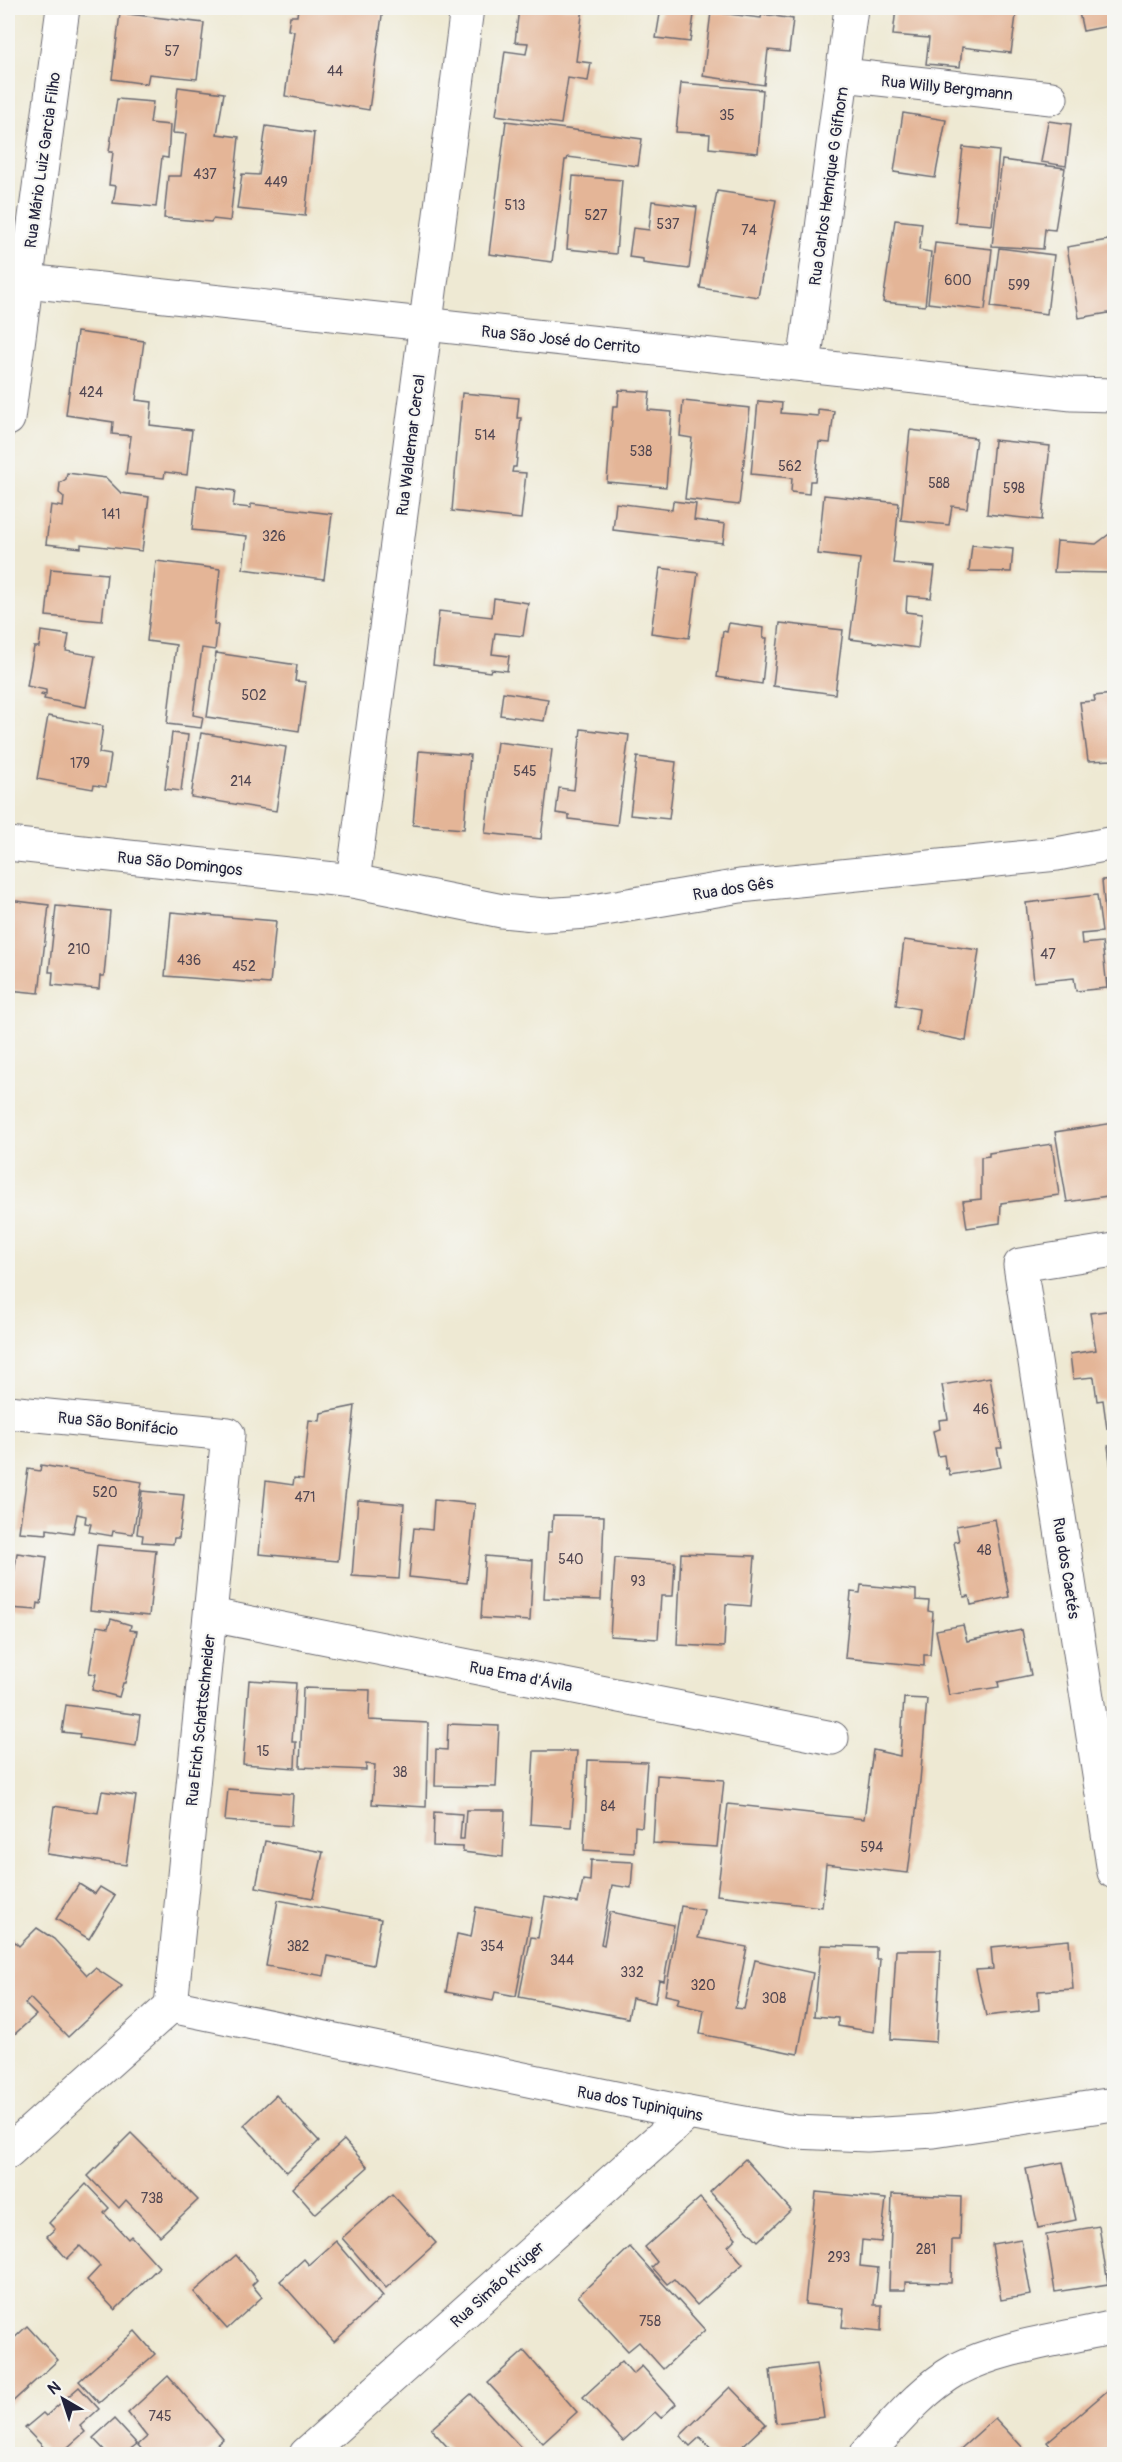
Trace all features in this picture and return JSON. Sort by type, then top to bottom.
[{"type":"street","name":"Rua Mário Luiz Garcia Filho","points":[[8,419],[17,280],[63,8]]},
{"type":"street","name":"Rua Waldemar Cercal","points":[[353,881],[467,8]]},
{"type":"street","name":"Rua Carlos Henrique G Gifhorn","points":[[804,365],[851,8]]},
{"type":"street","name":"Rua Willy Bergmann","points":[[843,75],[1051,98]]},
{"type":"street","name":"Rua São José do Cerrito","points":[[17,280],[1072,394],[1114,395]]},
{"type":"street","name":"Rua dos Gês","points":[[353,881],[502,911],[544,915],[587,912],[750,884],[1057,854],[1114,843]]},
{"type":"street","name":"Rua São Domingos","points":[[8,844],[353,881]]},
{"type":"street","name":"Rua dos Caetés","points":[[1114,1250],[1020,1265],[1114,1872]]},
{"type":"street","name":"Rua São Bonifácio","points":[[8,1412],[228,1434]]},
{"type":"street","name":"Rua Erich Schattschneider","points":[[171,2006],[228,1434]]},
{"type":"street","name":"Rua Ema d'Ávila","points":[[211,1615],[832,1738]]},
{"type":"street","name":"Rua dos Tupiniquins","points":[[171,2006],[688,2113],[795,2132],[867,2135],[934,2131],[1114,2104]]},
{"type":"street","points":[[8,2152],[171,2006]]},
{"type":"street","name":"Rua Simão Krüger","points":[[306,2454],[688,2113]]},
{"type":"street","points":[[866,2454],[927,2391],[954,2371],[986,2356],[1114,2327]]},
{"type":"building","points":[[298,8],[383,8],[369,110],[285,96],[294,31],[288,30],[290,16],[297,16]]},
{"type":"building","points":[[519,8],[583,8],[576,61],[591,63],[588,81],[568,78],[561,124],[496,115],[505,51],[526,54],[528,43],[515,42]]},
{"type":"building","points":[[661,8],[695,8],[690,42],[656,38]]},
{"type":"building","points":[[896,8],[1017,8],[1011,53],[962,47],[960,67],[926,64],[929,38],[893,35]]},
{"type":"building","points":[[1078,8],[1114,8],[1114,25],[1083,31]]},
{"type":"building","points":[[711,12],[761,18],[762,14],[793,19],[789,52],[768,50],[764,85],[703,76]]},
{"type":"building","points":[[120,13],[204,23],[197,79],[149,74],[147,84],[112,79]]},
{"type":"building","points":[[1114,41],[1114,84],[1113,84],[1111,42]]},
{"type":"building","points":[[681,83],[763,90],[758,153],[709,148],[710,134],[676,132]]},
{"type":"building","points":[[178,87],[224,93],[217,134],[239,137],[230,221],[213,219],[211,222],[164,218],[168,176],[181,176],[186,134],[173,133]]},
{"type":"building","points":[[117,99],[153,102],[150,123],[170,125],[168,158],[162,157],[156,207],[113,203],[116,186],[109,185],[113,152],[109,152]]},
{"type":"building","points":[[903,113],[946,120],[935,178],[894,172]]},
{"type":"building","points":[[506,121],[642,139],[638,166],[568,157],[565,160],[552,262],[489,254]]},
{"type":"building","points":[[1048,121],[1071,124],[1066,166],[1041,162]]},
{"type":"building","points":[[266,126],[314,133],[305,216],[237,209],[242,174],[259,175]]},
{"type":"building","points":[[1114,127],[1114,180],[1113,180],[1110,128]]},
{"type":"building","points":[[963,147],[999,151],[992,225],[955,222]]},
{"type":"building","points":[[1002,160],[1065,168],[1055,230],[1045,229],[1043,249],[992,246]]},
{"type":"building","points":[[573,176],[622,180],[616,254],[567,249]]},
{"type":"building","points":[[717,191],[776,200],[758,297],[700,288]]},
{"type":"building","points":[[652,201],[697,207],[689,269],[643,263],[643,259],[629,257],[633,228],[649,230]]},
{"type":"building","points":[[895,220],[922,223],[919,250],[931,252],[925,306],[883,302]]},
{"type":"building","points":[[1114,239],[1114,312],[1079,318],[1067,247]]},
{"type":"building","points":[[935,243],[992,249],[985,310],[928,303]]},
{"type":"building","points":[[999,248],[1054,255],[1047,314],[991,307]]},
{"type":"building","points":[[77,332],[144,341],[136,400],[152,402],[150,425],[192,430],[187,475],[165,472],[164,478],[126,474],[131,436],[112,434],[113,422],[66,415]]},
{"type":"building","points":[[619,390],[650,392],[648,410],[672,412],[666,487],[607,482],[613,406],[618,406]]},
{"type":"building","points":[[462,393],[519,398],[517,418],[521,418],[516,467],[513,467],[512,472],[526,473],[521,519],[452,511]]},
{"type":"building","points":[[683,401],[750,408],[739,505],[685,499],[692,438],[680,436]]},
{"type":"building","points":[[758,401],[782,403],[781,413],[818,416],[818,409],[834,411],[830,443],[819,442],[815,481],[810,481],[809,494],[791,492],[792,478],[751,474]]},
{"type":"building","points":[[910,430],[976,438],[967,508],[952,506],[949,525],[901,520]]},
{"type":"building","points":[[994,440],[1050,446],[1042,520],[987,514]]},
{"type":"building","points":[[67,473],[106,478],[121,493],[149,497],[142,551],[81,544],[81,548],[46,544],[51,505],[63,507],[64,497],[59,493],[60,483],[66,479]]},
{"type":"building","points":[[197,485],[235,491],[233,506],[251,508],[251,504],[332,514],[324,579],[243,569],[247,536],[192,530]]},
{"type":"building","points":[[824,495],[899,503],[893,563],[935,567],[931,598],[907,596],[906,612],[922,614],[918,648],[850,639],[860,559],[818,554]]},
{"type":"building","points":[[673,501],[696,504],[694,520],[725,524],[723,543],[613,530],[616,503],[672,510]]},
{"type":"building","points":[[1114,532],[1114,573],[1054,572],[1057,541],[1096,544]]},
{"type":"building","points":[[972,545],[1013,549],[1011,572],[969,571]]},
{"type":"building","points":[[156,561],[220,569],[214,624],[218,625],[215,650],[202,648],[193,715],[203,717],[201,728],[167,724],[176,645],[147,641]]},
{"type":"building","points":[[660,568],[698,573],[689,638],[651,633]]},
{"type":"building","points":[[51,569],[107,574],[102,621],[46,616]]},
{"type":"building","points":[[494,598],[528,603],[523,636],[495,633],[492,654],[509,656],[507,671],[491,669],[490,672],[433,665],[439,611],[492,617]]},
{"type":"building","points":[[729,623],[764,628],[763,638],[767,638],[762,684],[717,677],[723,631],[727,632]]},
{"type":"building","points":[[780,623],[843,630],[835,694],[773,686]]},
{"type":"building","points":[[41,631],[69,635],[66,651],[95,656],[86,707],[44,699],[45,696],[41,695],[46,694],[46,690],[27,686],[34,647],[39,647]]},
{"type":"building","points":[[216,653],[297,665],[295,681],[306,682],[299,731],[207,717]]},
{"type":"building","points":[[503,692],[548,699],[544,721],[500,715]]},
{"type":"building","points":[[1114,694],[1114,760],[1088,761],[1080,702],[1095,701],[1094,696]]},
{"type":"building","points":[[48,716],[103,726],[99,753],[111,755],[106,787],[94,785],[93,789],[37,779]]},
{"type":"building","points":[[581,729],[629,735],[617,825],[569,819],[569,815],[556,813],[559,788],[574,790]]},
{"type":"building","points":[[172,733],[188,735],[181,791],[165,789]]},
{"type":"building","points":[[201,733],[286,747],[276,811],[191,797]]},
{"type":"building","points":[[497,742],[552,749],[541,839],[485,833]]},
{"type":"building","points":[[419,751],[470,755],[464,829],[413,825]]},
{"type":"building","points":[[637,757],[676,762],[669,819],[630,815]]},
{"type":"building","points":[[1114,879],[1114,947],[1108,948],[1102,880]]},
{"type":"building","points":[[1097,895],[1102,932],[1081,934],[1082,944],[1102,942],[1107,988],[1076,991],[1074,978],[1034,982],[1026,903]]},
{"type":"building","points":[[8,900],[49,905],[39,993],[8,990]]},
{"type":"building","points":[[56,906],[110,911],[104,976],[100,976],[99,989],[52,985],[53,972],[49,972]]},
{"type":"building","points":[[171,912],[276,921],[270,984],[165,976]]},
{"type":"building","points":[[904,940],[979,950],[966,1041],[916,1031],[919,1009],[896,1005]]},
{"type":"building","points":[[1114,978],[1114,1006],[1112,1006],[1107,979]]},
{"type":"building","points":[[1114,1123],[1114,1195],[1067,1202],[1055,1132]]},
{"type":"building","points":[[1052,1144],[1059,1195],[1001,1203],[1000,1223],[967,1228],[963,1201],[981,1199],[981,1157],[989,1156],[989,1153]]},
{"type":"building","points":[[1114,1310],[1114,1428],[1107,1429],[1103,1400],[1097,1401],[1094,1377],[1073,1379],[1070,1354],[1096,1350],[1090,1313]]},
{"type":"building","points":[[990,1377],[1002,1448],[997,1448],[1001,1467],[950,1475],[948,1468],[946,1469],[944,1455],[938,1456],[933,1431],[940,1429],[939,1420],[948,1419],[942,1385]]},
{"type":"building","points":[[355,1406],[338,1561],[259,1554],[266,1481],[293,1485],[294,1478],[303,1479],[309,1420],[320,1421],[321,1413]]},
{"type":"building","points":[[1114,1445],[1114,1484],[1113,1484],[1108,1446]]},
{"type":"building","points":[[41,1465],[142,1482],[133,1534],[113,1531],[112,1536],[89,1532],[91,1524],[85,1523],[86,1516],[77,1514],[73,1533],[47,1529],[47,1534],[19,1532],[28,1469],[40,1471]]},
{"type":"building","points":[[142,1491],[184,1495],[179,1538],[174,1538],[173,1544],[142,1542],[143,1535],[137,1534]]},
{"type":"building","points":[[358,1500],[404,1504],[399,1579],[352,1576]]},
{"type":"building","points":[[434,1500],[475,1504],[467,1583],[409,1577],[414,1528],[432,1530]]},
{"type":"building","points":[[553,1515],[604,1516],[601,1600],[544,1598],[548,1532],[552,1532]]},
{"type":"building","points":[[995,1519],[1009,1597],[971,1605],[969,1596],[964,1597],[954,1542],[959,1541],[956,1526]]},
{"type":"building","points":[[97,1545],[156,1550],[149,1616],[90,1610]]},
{"type":"building","points":[[17,1553],[47,1557],[41,1604],[38,1603],[37,1610],[9,1608]]},
{"type":"building","points":[[681,1553],[755,1556],[751,1606],[726,1604],[724,1647],[677,1645]]},
{"type":"building","points":[[485,1556],[533,1560],[530,1621],[481,1618]]},
{"type":"building","points":[[615,1558],[675,1562],[673,1596],[661,1596],[658,1639],[610,1636]]},
{"type":"building","points":[[861,1585],[916,1590],[916,1600],[929,1601],[928,1611],[933,1612],[930,1655],[924,1655],[924,1666],[845,1658],[851,1592],[860,1593]]},
{"type":"building","points":[[111,1619],[131,1625],[130,1630],[137,1631],[125,1683],[123,1683],[119,1697],[92,1690],[96,1674],[89,1673],[97,1626],[108,1628]]},
{"type":"building","points":[[963,1625],[967,1641],[1022,1630],[1031,1675],[998,1682],[999,1687],[949,1695],[936,1630]]},
{"type":"building","points":[[249,1680],[296,1683],[292,1742],[296,1742],[295,1768],[243,1764]]},
{"type":"building","points":[[303,1688],[370,1690],[369,1720],[428,1723],[426,1807],[372,1804],[375,1765],[366,1764],[366,1770],[300,1767]]},
{"type":"building","points":[[904,1698],[927,1699],[920,1781],[908,1873],[826,1864],[822,1907],[717,1895],[728,1804],[864,1819],[873,1750],[900,1756]]},
{"type":"building","points":[[66,1705],[140,1715],[136,1746],[79,1738],[80,1734],[62,1732]]},
{"type":"building","points":[[448,1724],[499,1726],[496,1787],[435,1786],[436,1749],[447,1750]]},
{"type":"building","points":[[534,1751],[577,1751],[571,1827],[530,1824]]},
{"type":"building","points":[[588,1760],[647,1762],[642,1827],[635,1826],[634,1853],[584,1850]]},
{"type":"building","points":[[657,1775],[724,1780],[717,1847],[653,1843]]},
{"type":"building","points":[[228,1789],[293,1794],[291,1826],[225,1821]]},
{"type":"building","points":[[102,1791],[136,1796],[126,1865],[47,1854],[54,1806],[98,1813]]},
{"type":"building","points":[[466,1810],[505,1810],[503,1857],[463,1852],[463,1847],[433,1846],[434,1812],[462,1814],[460,1839],[464,1839]]},
{"type":"building","points":[[265,1841],[323,1852],[313,1898],[256,1887]]},
{"type":"building","points":[[591,1860],[633,1862],[631,1888],[612,1885],[601,1944],[604,1945],[610,1912],[674,1925],[664,1981],[659,1980],[655,2003],[632,1998],[628,2018],[519,1997],[531,1937],[538,1938],[545,1897],[578,1903],[583,1880],[590,1881]]},
{"type":"building","points":[[79,1884],[95,1894],[100,1887],[115,1896],[89,1939],[56,1919]]},
{"type":"building","points":[[278,1900],[381,1919],[373,1965],[328,1956],[324,1976],[266,1966]]},
{"type":"building","points":[[681,1906],[704,1910],[698,1938],[747,1947],[735,2008],[744,2009],[755,1960],[813,1973],[798,2054],[700,2034],[704,2010],[677,2004],[679,1998],[665,1995]]},
{"type":"building","points":[[476,1907],[531,1917],[516,1996],[495,1992],[493,2001],[446,1992],[457,1934],[471,1937]]},
{"type":"building","points":[[37,1928],[54,1939],[87,1975],[95,1968],[122,1986],[68,2037],[30,1998],[25,2004],[36,2015],[8,2040],[8,1935],[19,1946]]},
{"type":"building","points":[[1069,1940],[1073,1989],[1038,1991],[1039,2010],[986,2016],[976,1970],[993,1969],[991,1947]]},
{"type":"building","points":[[821,1945],[876,1947],[876,1959],[880,1959],[874,2032],[838,2026],[838,2018],[814,2016]]},
{"type":"building","points":[[896,1950],[941,1950],[936,2042],[891,2039]]},
{"type":"building","points":[[276,2095],[319,2141],[287,2172],[244,2125]]},
{"type":"building","points":[[131,2133],[198,2200],[160,2236],[126,2200],[119,2208],[88,2176]]},
{"type":"building","points":[[344,2140],[368,2167],[315,2214],[292,2188]]},
{"type":"building","points":[[745,2159],[791,2210],[758,2241],[710,2192]]},
{"type":"building","points":[[1063,2162],[1076,2220],[1038,2228],[1026,2169]]},
{"type":"building","points":[[86,2184],[109,2208],[104,2213],[128,2239],[131,2236],[159,2267],[115,2310],[87,2280],[100,2266],[80,2246],[67,2259],[47,2236],[55,2229],[49,2223]]},
{"type":"building","points":[[816,2192],[886,2199],[881,2242],[862,2240],[860,2266],[878,2268],[874,2305],[882,2305],[881,2331],[842,2327],[844,2309],[805,2304]]},
{"type":"building","points":[[392,2194],[436,2243],[386,2288],[342,2238]]},
{"type":"building","points":[[892,2194],[961,2197],[960,2240],[952,2240],[951,2283],[905,2282],[905,2290],[889,2290]]},
{"type":"building","points":[[700,2198],[736,2238],[728,2246],[743,2264],[697,2305],[674,2279],[667,2284],[652,2267],[657,2262],[645,2247]]},
{"type":"building","points":[[1099,2226],[1108,2284],[1055,2292],[1046,2235]]},
{"type":"building","points":[[1021,2239],[1031,2295],[1001,2300],[992,2244]]},
{"type":"building","points":[[336,2241],[383,2296],[334,2342],[280,2281],[304,2259],[309,2265]]},
{"type":"building","points":[[630,2247],[705,2330],[663,2369],[639,2342],[628,2351],[578,2296]]},
{"type":"building","points":[[236,2255],[257,2280],[252,2285],[262,2297],[227,2329],[194,2292]]},
{"type":"building","points":[[27,2326],[58,2360],[9,2405],[8,2344]]},
{"type":"building","points":[[135,2331],[155,2354],[99,2403],[79,2381]]},
{"type":"building","points":[[524,2351],[577,2412],[543,2443],[488,2383]]},
{"type":"building","points":[[622,2361],[633,2374],[642,2366],[676,2404],[661,2418],[655,2412],[623,2441],[583,2397]]},
{"type":"building","points":[[816,2364],[824,2417],[776,2423],[770,2370]]},
{"type":"building","points":[[168,2376],[223,2439],[206,2454],[146,2454],[138,2445],[147,2437],[128,2413]]},
{"type":"building","points":[[79,2387],[99,2409],[80,2426],[85,2432],[60,2454],[50,2454],[25,2428],[43,2413],[46,2416]]},
{"type":"building","points":[[730,2387],[766,2424],[734,2454],[716,2454],[700,2437],[690,2446],[680,2436]]},
{"type":"building","points":[[1107,2391],[1114,2400],[1114,2454],[1057,2454],[1047,2442]]},
{"type":"building","points":[[471,2394],[527,2454],[454,2454],[431,2429]]},
{"type":"building","points":[[995,2418],[1026,2451],[1023,2454],[955,2454]]},
{"type":"building","points":[[114,2419],[137,2444],[124,2454],[108,2454],[93,2438]]}]
